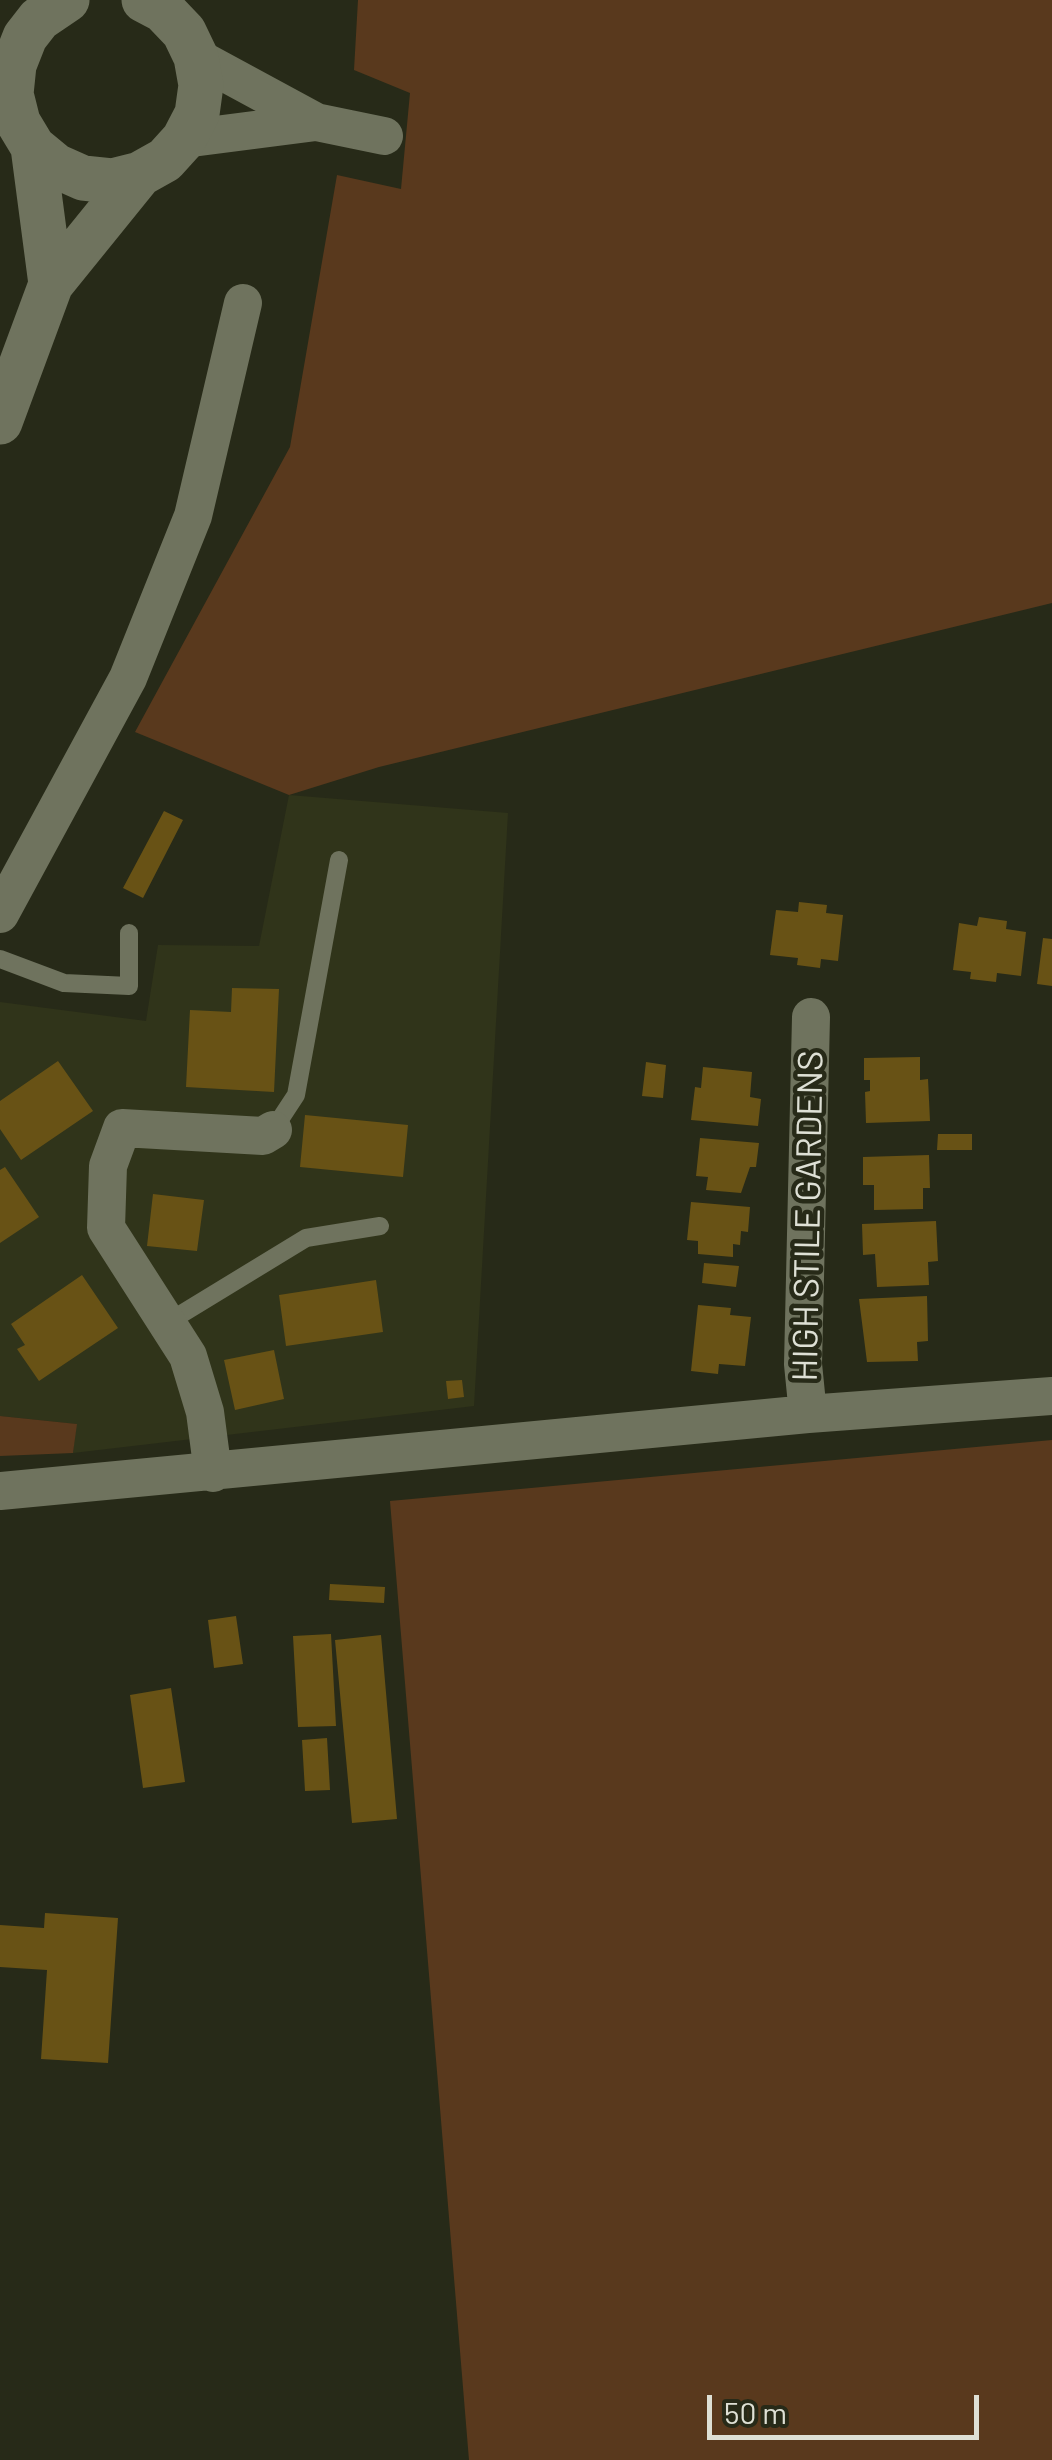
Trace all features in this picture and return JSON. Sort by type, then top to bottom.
[{"type":"street","points":[[51,284],[11,94],[12,38],[68,0]]},
{"type":"street","points":[[144,0],[316,122]]},
{"type":"street","points":[[17,127],[56,166],[82,178],[112,180],[140,174],[165,160],[184,139],[197,114],[200,85],[188,30]]},
{"type":"street","points":[[184,139],[316,122],[384,136]]},
{"type":"street","points":[[0,422],[51,284],[140,174]]},
{"type":"street","points":[[0,914],[128,678],[192,516],[243,302]]},
{"type":"street","name":"HIGH STILE GARDENS","points":[[808,1414],[803,1364],[811,1017]]},
{"type":"street","points":[[212,1473],[198,1382],[188,1356],[164,1325],[106,1228],[108,1166],[122,1128],[263,1136],[273,1130]]},
{"type":"street","points":[[0,1491],[808,1414],[1052,1396]]},
{"type":"lane","points":[[273,1130],[296,1094],[339,860]]},
{"type":"lane","points":[[0,959],[64,983],[129,986],[129,933]]},
{"type":"lane","points":[[164,1325],[306,1238],[380,1226]]},
{"type":"shaded area","points":[[358,0],[1052,0],[1052,603],[379,767],[289,795],[135,732],[290,447],[337,175],[401,189],[410,93],[354,70]]},
{"type":"shaded area","points":[[289,795],[508,813],[474,1406],[73,1453],[76,1424],[0,1416],[0,1002],[146,1021],[158,945],[259,946]]},
{"type":"shaded area","points":[[0,1416],[77,1424],[73,1453],[0,1456]]},
{"type":"shaded area","points":[[1052,1440],[1052,2460],[469,2460],[390,1501]]},
{"type":"building","points":[[164,811],[183,820],[143,898],[123,888]]},
{"type":"building","points":[[799,902],[827,905],[826,913],[843,915],[838,961],[821,959],[820,968],[797,965],[798,958],[770,955],[776,910],[798,912]]},
{"type":"building","points":[[979,917],[1007,921],[1006,929],[1026,932],[1021,976],[997,973],[996,982],[970,979],[971,972],[953,970],[959,923],[977,926]]},
{"type":"building","points":[[1043,938],[1052,939],[1052,986],[1037,984]]},
{"type":"building","points":[[232,988],[279,989],[274,1092],[186,1087],[190,1010],[231,1012]]},
{"type":"building","points":[[920,1057],[920,1080],[928,1079],[930,1121],[866,1123],[865,1092],[870,1091],[870,1080],[864,1080],[864,1058]]},
{"type":"building","points":[[58,1061],[93,1111],[21,1160],[0,1129],[0,1101]]},
{"type":"building","points":[[646,1062],[666,1065],[663,1098],[642,1096]]},
{"type":"building","points":[[703,1067],[752,1072],[750,1097],[761,1099],[758,1126],[691,1120],[695,1087],[701,1088]]},
{"type":"building","points":[[305,1115],[408,1125],[403,1177],[300,1167]]},
{"type":"building","points":[[938,1134],[972,1134],[972,1150],[937,1150]]},
{"type":"building","points":[[700,1138],[759,1143],[756,1167],[750,1167],[741,1193],[706,1190],[708,1177],[696,1176]]},
{"type":"building","points":[[929,1155],[930,1188],[923,1188],[923,1209],[874,1210],[874,1185],[863,1185],[863,1157]]},
{"type":"building","points":[[5,1167],[39,1217],[0,1243],[0,1170]]},
{"type":"building","points":[[153,1194],[204,1200],[197,1251],[147,1246]]},
{"type":"building","points":[[691,1202],[750,1207],[748,1232],[741,1231],[740,1245],[733,1244],[733,1257],[698,1254],[698,1241],[687,1240]]},
{"type":"building","points":[[936,1221],[938,1261],[928,1262],[929,1285],[877,1287],[875,1254],[863,1255],[862,1224]]},
{"type":"building","points":[[704,1263],[739,1266],[736,1287],[702,1283]]},
{"type":"building","points":[[82,1275],[118,1328],[39,1381],[17,1349],[25,1345],[11,1324]]},
{"type":"building","points":[[376,1280],[383,1332],[286,1346],[279,1295]]},
{"type":"building","points":[[927,1296],[928,1341],[917,1342],[918,1361],[867,1362],[859,1299]]},
{"type":"building","points":[[698,1305],[731,1308],[730,1315],[751,1317],[745,1366],[719,1364],[718,1374],[691,1371]]},
{"type":"building","points":[[274,1350],[284,1399],[235,1410],[224,1360]]},
{"type":"building","points":[[462,1380],[464,1397],[448,1399],[446,1381]]},
{"type":"building","points":[[330,1584],[385,1587],[384,1603],[329,1600]]},
{"type":"building","points":[[236,1616],[243,1664],[214,1668],[208,1620]]},
{"type":"building","points":[[331,1634],[336,1726],[298,1727],[293,1636]]},
{"type":"building","points":[[381,1635],[397,1819],[352,1823],[335,1640]]},
{"type":"building","points":[[171,1688],[185,1782],[143,1788],[130,1695]]},
{"type":"building","points":[[327,1738],[330,1790],[305,1791],[302,1740]]},
{"type":"building","points":[[45,1913],[118,1918],[108,2063],[41,2059],[47,1970],[0,1967],[0,1925],[44,1928]]}]
